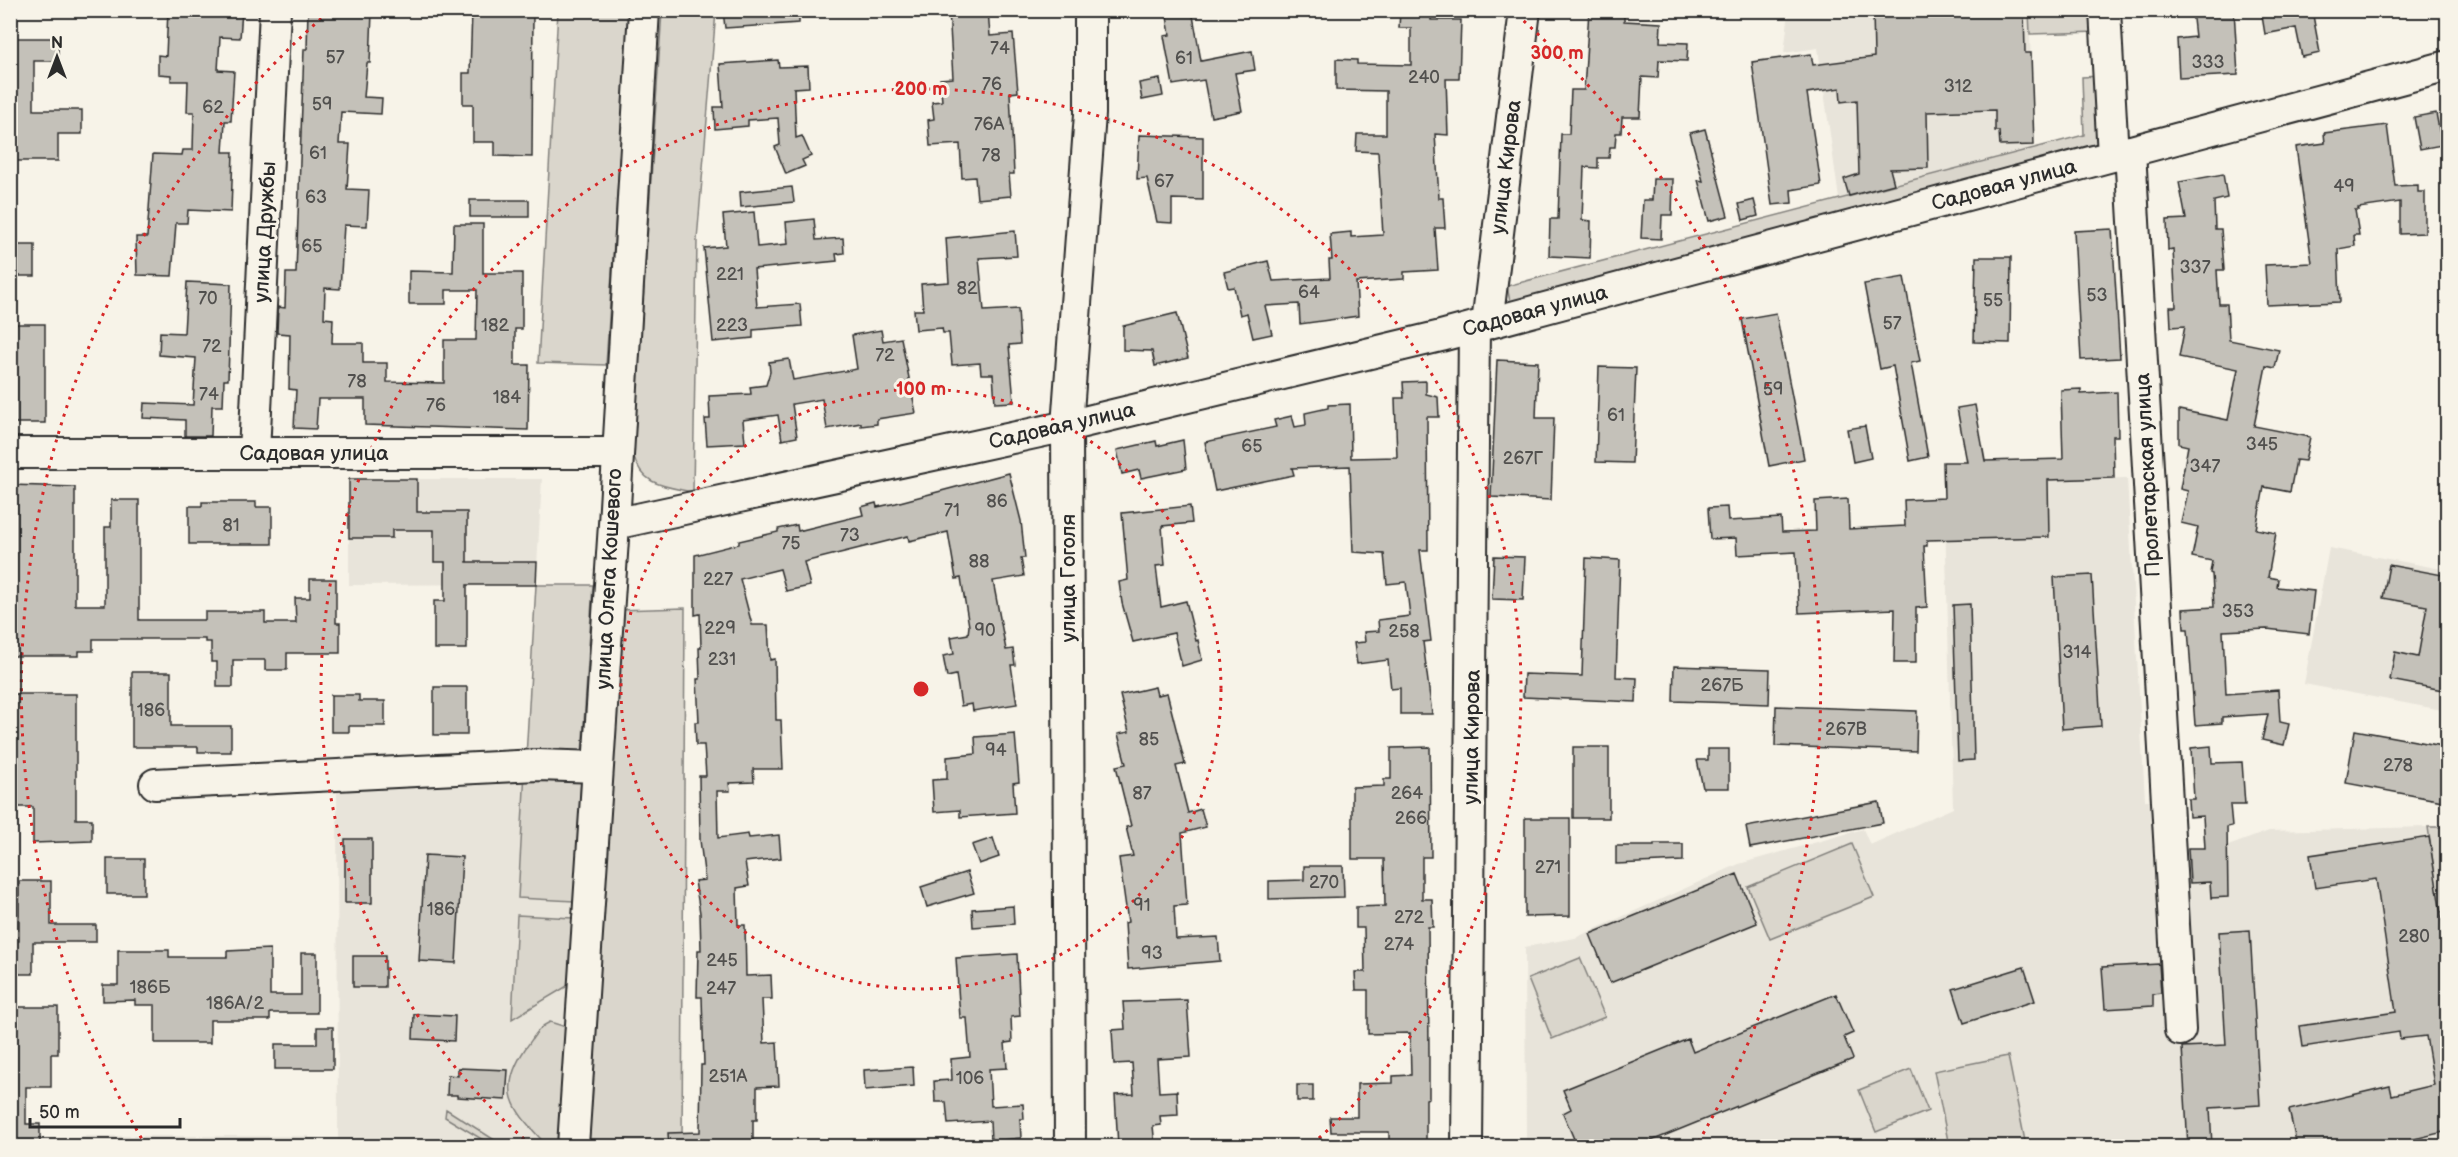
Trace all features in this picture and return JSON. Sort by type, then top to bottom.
[{"type":"street","name":"улица Дружбы","points":[[254,453],[275,10]]},
{"type":"street","name":"улица Олега Кошевого","points":[[573,1146],[614,524],[644,10]]},
{"type":"street","name":"улица Гоголя","points":[[1070,1146],[1067,426],[1090,114],[1090,10]]},
{"type":"street","name":"улица Кирова","points":[[1467,1146],[1481,325],[1525,10]]},
{"type":"street","name":"Пролетарская улица","points":[[2105,10],[2122,153],[2167,800],[2180,1030]]},
{"type":"street","name":"Садовая улица","points":[[614,524],[1067,426],[1481,325],[2448,66]]},
{"type":"street","name":"Садовая улица","points":[[10,453],[617,453]]},
{"type":"street","points":[[154,784],[538,765],[598,767]]},
{"type":"shaded area","points":[[558,11],[629,11],[606,365],[538,363]]},
{"type":"shaded area","points":[[662,11],[716,11],[697,240],[693,492],[663,486],[648,479],[637,465],[633,454]]},
{"type":"shaded area","points":[[1789,11],[2029,11],[2034,148],[1839,199],[1818,48],[1784,53]]},
{"type":"shaded area","points":[[2029,11],[2097,11],[2098,32],[2030,34]]},
{"type":"shaded area","points":[[2101,76],[2106,152],[1514,308],[1510,302],[1507,286],[2084,135],[2082,77]]},
{"type":"shaded area","points":[[2127,478],[2145,800],[2174,799],[2177,850],[2228,846],[2269,831],[2428,827],[2441,912],[2447,911],[2447,1139],[2428,1146],[1526,1146],[1525,947],[1575,938],[1739,864],[1863,829],[1870,845],[1953,808],[1944,483]]},
{"type":"shaded area","points":[[349,479],[542,479],[536,584],[349,585]]},
{"type":"shaded area","points":[[2329,548],[2447,570],[2447,711],[2304,684]]},
{"type":"shaded area","points":[[536,585],[593,585],[582,754],[526,757]]},
{"type":"shaded area","points":[[685,608],[682,1146],[584,1146],[618,610]]},
{"type":"shaded area","points":[[582,754],[558,1146],[338,1146],[337,767]]},
{"type":"shaded area","points":[[525,771],[581,781],[574,901],[518,898]]},
{"type":"shaded area","points":[[2428,827],[2447,827],[2447,911],[2440,912]]},
{"type":"shaded area","points":[[1852,844],[1874,897],[1770,939],[1748,887]]},
{"type":"shaded area","points":[[517,915],[573,918],[569,985],[512,1019]]},
{"type":"shaded area","points":[[1580,958],[1605,1017],[1552,1039],[1528,979]]},
{"type":"shaded area","points":[[550,1022],[566,1027],[558,1146],[547,1146],[526,1123],[513,1102],[511,1091],[511,1079],[525,1049],[539,1030]]},
{"type":"shaded area","points":[[2008,1056],[2026,1146],[1949,1146],[1934,1071]]},
{"type":"shaded area","points":[[1911,1069],[1928,1111],[1876,1132],[1859,1090]]},
{"type":"shaded area","points":[[446,1109],[504,1146],[493,1146],[445,1117]]},
{"type":"shaded area","points":[[82,1136],[309,1136],[309,1146],[82,1146]]},
{"type":"building","points":[[168,10],[242,10],[240,38],[220,37],[218,70],[234,71],[231,121],[225,121],[223,152],[233,152],[231,212],[188,210],[187,223],[176,223],[172,276],[137,275],[136,237],[147,237],[153,154],[182,155],[183,150],[193,150],[194,112],[187,112],[188,81],[171,81],[171,75],[158,74],[158,55],[166,56]]},
{"type":"building","points":[[308,10],[372,12],[370,63],[367,63],[364,97],[382,98],[381,114],[341,112],[339,144],[350,144],[347,189],[369,190],[367,226],[344,225],[340,289],[325,288],[324,318],[333,319],[332,343],[363,343],[363,363],[387,363],[387,382],[444,383],[444,340],[476,340],[477,290],[446,290],[446,304],[409,304],[409,271],[453,272],[454,224],[483,224],[483,273],[522,273],[522,329],[515,329],[515,365],[529,365],[528,430],[365,425],[365,399],[318,399],[316,429],[294,428],[296,390],[289,389],[290,334],[277,333],[278,307],[285,308],[286,273],[296,273],[304,49],[307,49]]},
{"type":"building","points":[[472,10],[533,10],[532,157],[495,156],[495,142],[473,142],[473,104],[463,104],[463,73],[470,73]]},
{"type":"building","points":[[723,10],[799,10],[799,23],[725,28]]},
{"type":"building","points":[[949,10],[988,10],[990,36],[1013,34],[1018,92],[1010,93],[1014,174],[1009,174],[1011,196],[977,199],[975,177],[962,178],[960,144],[930,146],[928,120],[934,119],[932,102],[942,101],[940,79],[953,78]]},
{"type":"building","points":[[1166,10],[1192,10],[1201,61],[1252,51],[1255,70],[1235,73],[1242,111],[1211,117],[1204,80],[1173,85],[1164,36],[1170,35]]},
{"type":"building","points":[[1589,10],[1624,10],[1624,21],[1661,23],[1660,42],[1688,43],[1687,61],[1659,60],[1658,78],[1642,77],[1640,117],[1622,117],[1621,133],[1616,133],[1615,147],[1610,147],[1609,158],[1598,158],[1598,168],[1584,167],[1582,220],[1591,221],[1590,258],[1549,256],[1550,219],[1558,219],[1561,134],[1569,134],[1571,90],[1584,90]]},
{"type":"building","points":[[1873,10],[2024,10],[2025,53],[2031,53],[2034,145],[2000,146],[1999,131],[1995,131],[1995,110],[1927,112],[1928,168],[1890,169],[1894,184],[1849,196],[1844,179],[1859,174],[1857,100],[1841,102],[1840,88],[1807,93],[1821,185],[1791,190],[1792,203],[1772,205],[1752,62],[1811,54],[1813,65],[1874,57]]},
{"type":"building","points":[[2192,10],[2234,10],[2238,75],[2179,78],[2177,39],[2195,37]]},
{"type":"building","points":[[2261,10],[2312,10],[2320,53],[2302,57],[2296,28],[2265,34]]},
{"type":"building","points":[[1400,11],[1431,11],[1431,20],[1461,20],[1459,79],[1446,79],[1448,135],[1435,134],[1439,198],[1443,198],[1445,228],[1435,228],[1438,270],[1404,272],[1404,279],[1356,282],[1358,316],[1300,324],[1299,304],[1265,306],[1272,334],[1253,338],[1247,313],[1240,315],[1234,287],[1228,288],[1224,272],[1268,261],[1273,281],[1330,278],[1329,260],[1332,260],[1330,234],[1351,232],[1351,237],[1383,235],[1378,152],[1356,151],[1357,134],[1386,134],[1386,91],[1336,90],[1336,59],[1357,60],[1357,64],[1411,65],[1411,28],[1399,28]]},
{"type":"building","points":[[10,38],[58,38],[58,61],[34,61],[34,110],[82,110],[82,134],[58,134],[58,161],[10,161]]},
{"type":"building","points":[[778,60],[779,67],[808,66],[809,87],[794,88],[796,138],[802,136],[811,156],[802,160],[805,166],[786,174],[775,147],[780,145],[778,118],[748,120],[748,126],[715,129],[714,107],[723,107],[720,64]]},
{"type":"building","points":[[1160,79],[1163,96],[1142,100],[1139,83]]},
{"type":"building","points":[[2436,113],[2442,145],[2420,149],[2414,117]]},
{"type":"building","points":[[2387,125],[2395,186],[2418,185],[2418,192],[2425,192],[2425,233],[2400,234],[2400,202],[2358,208],[2359,210],[2355,210],[2359,235],[2354,235],[2355,246],[2338,249],[2340,302],[2267,305],[2265,265],[2312,263],[2296,147],[2325,143],[2324,133]]},
{"type":"building","points":[[1705,129],[1728,216],[1709,221],[1698,180],[1703,181],[1690,133]]},
{"type":"building","points":[[1139,135],[1203,137],[1203,200],[1172,199],[1172,223],[1157,222],[1147,178],[1137,179]]},
{"type":"building","points":[[2223,174],[2227,198],[2214,201],[2215,229],[2221,229],[2224,270],[2217,270],[2219,304],[2227,304],[2229,340],[2279,350],[2275,368],[2266,366],[2254,426],[2310,437],[2305,461],[2296,460],[2290,492],[2264,487],[2256,529],[2276,533],[2268,577],[2278,579],[2277,587],[2314,591],[2309,634],[2267,629],[2223,631],[2226,694],[2278,690],[2280,722],[2289,724],[2284,745],[2262,740],[2268,714],[2222,717],[2222,723],[2195,725],[2188,629],[2184,629],[2183,609],[2214,607],[2212,574],[2210,573],[2212,561],[2192,557],[2198,527],[2181,523],[2188,491],[2180,489],[2188,446],[2179,444],[2179,410],[2228,420],[2238,369],[2179,357],[2185,326],[2171,327],[2170,307],[2176,307],[2173,249],[2168,250],[2167,220],[2186,219],[2179,182]]},
{"type":"building","points":[[1653,179],[1673,179],[1672,215],[1662,215],[1661,239],[1641,238],[1643,200],[1652,200]]},
{"type":"building","points":[[792,187],[794,202],[741,207],[740,192]]},
{"type":"building","points":[[470,200],[529,200],[529,217],[470,217]]},
{"type":"building","points":[[1754,200],[1758,216],[1743,220],[1739,204]]},
{"type":"building","points":[[754,212],[757,247],[788,244],[786,222],[814,219],[816,240],[843,238],[844,253],[836,254],[837,261],[754,269],[757,307],[800,304],[802,326],[753,330],[753,338],[713,342],[704,248],[726,246],[723,215]]},
{"type":"building","points":[[2112,229],[2120,358],[2081,360],[2074,231]]},
{"type":"building","points":[[1015,231],[1017,256],[979,258],[984,311],[1018,309],[1020,344],[1009,345],[1014,402],[995,403],[993,374],[981,374],[980,363],[952,365],[949,333],[943,333],[942,328],[916,330],[914,310],[923,310],[921,284],[949,282],[946,238]]},
{"type":"building","points":[[10,245],[35,245],[35,276],[10,276]]},
{"type":"building","points":[[1976,257],[2011,257],[2010,343],[1974,342]]},
{"type":"building","points":[[1904,277],[1920,361],[1911,363],[1928,457],[1910,461],[1893,366],[1880,369],[1864,284]]},
{"type":"building","points":[[187,282],[231,284],[228,380],[224,380],[223,406],[212,406],[211,436],[185,436],[185,420],[143,418],[144,403],[193,405],[196,358],[159,355],[160,332],[184,333]]},
{"type":"building","points":[[1177,313],[1188,358],[1155,366],[1152,351],[1123,350],[1123,326]]},
{"type":"building","points":[[1776,313],[1804,459],[1769,466],[1742,319]]},
{"type":"building","points":[[10,324],[45,324],[45,423],[10,423]]},
{"type":"building","points":[[881,330],[883,341],[901,338],[916,413],[877,419],[877,424],[861,426],[861,423],[827,429],[822,399],[792,404],[797,437],[782,440],[778,415],[743,420],[745,443],[707,445],[705,419],[710,419],[709,396],[751,394],[750,387],[766,385],[770,372],[769,362],[789,359],[793,380],[857,369],[852,335]]},
{"type":"building","points":[[1497,360],[1538,362],[1536,418],[1554,418],[1551,500],[1491,497]]},
{"type":"building","points":[[1599,367],[1636,368],[1632,463],[1596,462]]},
{"type":"building","points":[[1426,381],[1426,394],[1438,397],[1439,417],[1427,417],[1428,550],[1420,550],[1431,641],[1423,642],[1432,714],[1400,714],[1400,688],[1391,689],[1388,660],[1357,664],[1354,643],[1365,642],[1364,632],[1379,631],[1378,620],[1410,616],[1406,582],[1387,584],[1384,554],[1353,552],[1350,466],[1292,468],[1294,475],[1215,491],[1205,442],[1276,427],[1274,420],[1292,416],[1295,427],[1306,425],[1305,413],[1328,408],[1328,405],[1350,404],[1351,458],[1397,457],[1395,398],[1404,398],[1403,382]]},
{"type":"building","points":[[2081,389],[2081,394],[2117,392],[2118,436],[2113,436],[2114,478],[2048,480],[2049,537],[1927,540],[1927,546],[1924,546],[1927,607],[1916,608],[1916,663],[1894,663],[1895,609],[1799,613],[1796,552],[1737,555],[1736,538],[1710,539],[1708,508],[1727,507],[1728,521],[1781,518],[1782,532],[1816,531],[1815,501],[1848,499],[1849,529],[1905,526],[1904,500],[1944,498],[1943,462],[1967,462],[1957,408],[1975,405],[1985,461],[2063,459],[2061,390]]},
{"type":"building","points":[[1865,426],[1871,458],[1853,462],[1847,429]]},
{"type":"building","points":[[1183,440],[1186,469],[1141,478],[1139,470],[1122,474],[1117,450],[1156,441],[1157,446]]},
{"type":"building","points":[[1009,473],[1021,521],[1025,558],[1021,558],[1024,576],[993,581],[1006,650],[1013,649],[1015,665],[1011,665],[1017,704],[973,711],[972,704],[961,706],[956,675],[947,677],[943,656],[954,654],[951,637],[968,634],[969,626],[961,578],[956,579],[948,532],[909,541],[908,536],[804,562],[810,586],[786,591],[780,569],[740,579],[752,625],[768,625],[770,660],[775,659],[776,720],[781,720],[783,769],[753,769],[754,782],[729,783],[730,791],[717,791],[718,838],[748,834],[749,838],[779,835],[781,858],[745,862],[749,886],[737,888],[738,925],[745,925],[746,976],[771,975],[772,999],[762,999],[764,1043],[777,1042],[779,1086],[757,1087],[757,1120],[753,1120],[753,1146],[669,1146],[668,1133],[700,1132],[701,1065],[704,1065],[702,997],[697,997],[698,950],[701,950],[700,913],[695,881],[705,880],[700,840],[699,776],[706,776],[704,745],[696,745],[695,722],[699,722],[697,679],[700,679],[699,648],[701,648],[700,614],[695,615],[695,555],[778,532],[778,529],[797,525],[798,531],[863,515],[861,507],[876,503],[877,507],[896,503]]},
{"type":"building","points":[[349,479],[417,479],[417,512],[467,512],[467,562],[537,562],[536,585],[467,585],[467,649],[434,649],[434,601],[445,601],[445,562],[434,562],[434,530],[392,530],[392,538],[349,538]]},
{"type":"building","points":[[10,485],[75,487],[75,605],[105,605],[105,527],[111,527],[111,500],[139,500],[139,620],[205,620],[205,612],[265,612],[265,623],[296,623],[295,598],[310,598],[310,579],[336,579],[336,623],[340,623],[340,653],[287,653],[287,670],[265,670],[265,660],[233,660],[233,687],[217,687],[217,662],[211,662],[211,642],[205,642],[205,639],[93,639],[93,651],[79,651],[79,656],[10,656]]},
{"type":"building","points":[[202,502],[256,502],[256,507],[272,507],[272,544],[189,544],[189,506],[202,506]]},
{"type":"building","points":[[1190,506],[1192,523],[1162,526],[1165,565],[1156,566],[1161,607],[1186,601],[1196,641],[1198,640],[1202,660],[1182,666],[1174,633],[1133,642],[1122,603],[1119,582],[1128,580],[1122,513]]},
{"type":"building","points":[[1494,556],[1525,557],[1523,600],[1492,599]]},
{"type":"building","points":[[1586,558],[1620,560],[1616,677],[1637,678],[1636,702],[1523,697],[1524,674],[1582,676]]},
{"type":"building","points":[[2389,565],[2448,576],[2448,691],[2390,680],[2395,652],[2418,657],[2427,606],[2383,598]]},
{"type":"building","points":[[2092,575],[2101,726],[2062,729],[2054,577]]},
{"type":"building","points":[[1970,604],[1974,760],[1958,761],[1953,605]]},
{"type":"building","points":[[1674,666],[1770,669],[1769,704],[1673,701]]},
{"type":"building","points":[[132,672],[171,672],[171,726],[231,726],[231,752],[198,752],[198,747],[132,747]]},
{"type":"building","points":[[434,687],[467,687],[467,735],[434,735]]},
{"type":"building","points":[[1155,687],[1157,695],[1167,693],[1185,764],[1176,766],[1188,813],[1201,809],[1206,827],[1182,833],[1187,905],[1174,906],[1176,939],[1218,937],[1220,961],[1128,969],[1125,923],[1128,922],[1119,858],[1133,856],[1126,827],[1131,826],[1116,766],[1126,764],[1118,734],[1129,732],[1120,695]]},
{"type":"building","points":[[10,694],[76,694],[76,819],[92,819],[92,841],[33,843],[33,807],[10,807]]},
{"type":"building","points":[[331,695],[359,695],[359,701],[385,701],[385,726],[349,726],[349,732],[331,732]]},
{"type":"building","points":[[1776,706],[1917,711],[1916,751],[1775,746]]},
{"type":"building","points":[[2355,730],[2448,747],[2448,802],[2346,783]]},
{"type":"building","points":[[1015,734],[1019,782],[1013,783],[1015,813],[960,817],[960,810],[934,812],[932,780],[947,779],[947,757],[976,754],[975,737]]},
{"type":"building","points":[[2211,746],[2212,763],[2242,762],[2245,805],[2230,805],[2232,826],[2227,827],[2228,897],[2211,898],[2210,882],[2190,883],[2188,848],[2205,848],[2203,816],[2189,817],[2188,799],[2194,799],[2191,748]]},
{"type":"building","points":[[1430,747],[1431,857],[1422,857],[1422,899],[1432,899],[1433,927],[1428,927],[1429,1098],[1426,1099],[1426,1146],[1389,1146],[1389,1132],[1331,1132],[1330,1117],[1357,1117],[1357,1084],[1393,1083],[1393,1076],[1411,1075],[1410,1033],[1368,1034],[1368,990],[1356,990],[1355,972],[1365,972],[1364,928],[1356,928],[1356,907],[1385,906],[1384,859],[1352,859],[1352,787],[1384,786],[1384,779],[1391,779],[1391,748]]},
{"type":"building","points":[[1573,747],[1609,747],[1609,818],[1573,818]]},
{"type":"building","points":[[1708,749],[1729,749],[1729,788],[1703,788],[1697,760],[1708,760]]},
{"type":"building","points":[[1879,802],[1883,823],[1750,848],[1746,827]]},
{"type":"building","points":[[1525,818],[1570,818],[1570,916],[1525,917]]},
{"type":"building","points":[[2429,837],[2448,959],[2448,1131],[2410,1140],[2412,1146],[2297,1146],[2289,1110],[2390,1086],[2392,1095],[2434,1085],[2426,1036],[2400,1039],[2399,1032],[2303,1047],[2300,1026],[2396,1012],[2376,879],[2315,888],[2310,855]]},
{"type":"building","points":[[993,838],[999,857],[979,864],[972,845]]},
{"type":"building","points":[[345,839],[372,839],[372,903],[345,903]]},
{"type":"building","points":[[1654,844],[1683,844],[1683,861],[1616,864],[1616,846],[1654,846]]},
{"type":"building","points":[[425,855],[462,857],[456,963],[419,961]]},
{"type":"building","points":[[107,859],[144,859],[144,894],[107,894]]},
{"type":"building","points":[[1304,866],[1343,866],[1344,897],[1269,899],[1269,881],[1304,880]]},
{"type":"building","points":[[967,872],[974,893],[927,907],[921,887]]},
{"type":"building","points":[[1737,874],[1757,923],[1610,983],[1590,934]]},
{"type":"building","points":[[19,881],[51,881],[51,925],[96,925],[96,942],[33,942],[33,974],[10,974],[10,941],[19,941]]},
{"type":"building","points":[[1013,906],[1014,924],[973,927],[972,909]]},
{"type":"building","points":[[2250,930],[2260,1105],[2210,1108],[2212,1146],[2188,1146],[2182,1047],[2226,1045],[2219,932]]},
{"type":"building","points":[[270,949],[270,995],[301,995],[301,953],[317,953],[317,1013],[270,1013],[270,1020],[210,1020],[210,1043],[155,1043],[155,1005],[135,1005],[135,1000],[103,1001],[103,985],[118,985],[118,950],[169,950],[169,957],[227,957],[227,951]]},
{"type":"building","points":[[1017,954],[1020,1016],[1011,1017],[1012,1042],[1005,1043],[1007,1068],[989,1069],[991,1106],[1023,1104],[1024,1119],[1020,1119],[1021,1138],[991,1141],[990,1121],[948,1124],[946,1102],[935,1102],[934,1081],[952,1080],[951,1059],[970,1057],[967,1018],[960,1018],[956,958]]},
{"type":"building","points":[[353,956],[385,956],[385,987],[353,987]]},
{"type":"building","points":[[2159,964],[2161,993],[2153,994],[2153,1006],[2105,1009],[2102,967]]},
{"type":"building","points":[[2024,967],[2035,1001],[1964,1023],[1953,989]]},
{"type":"building","points":[[1836,994],[1853,1033],[1844,1037],[1853,1059],[1639,1146],[1577,1146],[1563,1113],[1571,1109],[1563,1090],[1688,1039],[1693,1052]]},
{"type":"building","points":[[1187,1000],[1191,1057],[1157,1059],[1159,1092],[1177,1091],[1178,1115],[1160,1116],[1161,1125],[1153,1126],[1155,1146],[1118,1146],[1115,1095],[1134,1094],[1132,1063],[1114,1064],[1112,1030],[1125,1029],[1123,1002]]},
{"type":"building","points":[[10,1007],[58,1007],[58,1054],[51,1054],[51,1087],[26,1087],[26,1124],[40,1124],[40,1146],[10,1146]]},
{"type":"building","points":[[414,1014],[455,1016],[454,1041],[413,1039]]},
{"type":"building","points":[[317,1027],[333,1027],[333,1069],[275,1069],[275,1044],[317,1044]]},
{"type":"building","points":[[913,1067],[914,1086],[865,1090],[864,1070]]},
{"type":"building","points":[[458,1068],[508,1070],[506,1100],[447,1095],[448,1075],[458,1076]]},
{"type":"building","points":[[1297,1085],[1313,1085],[1313,1101],[1297,1101]]}]
